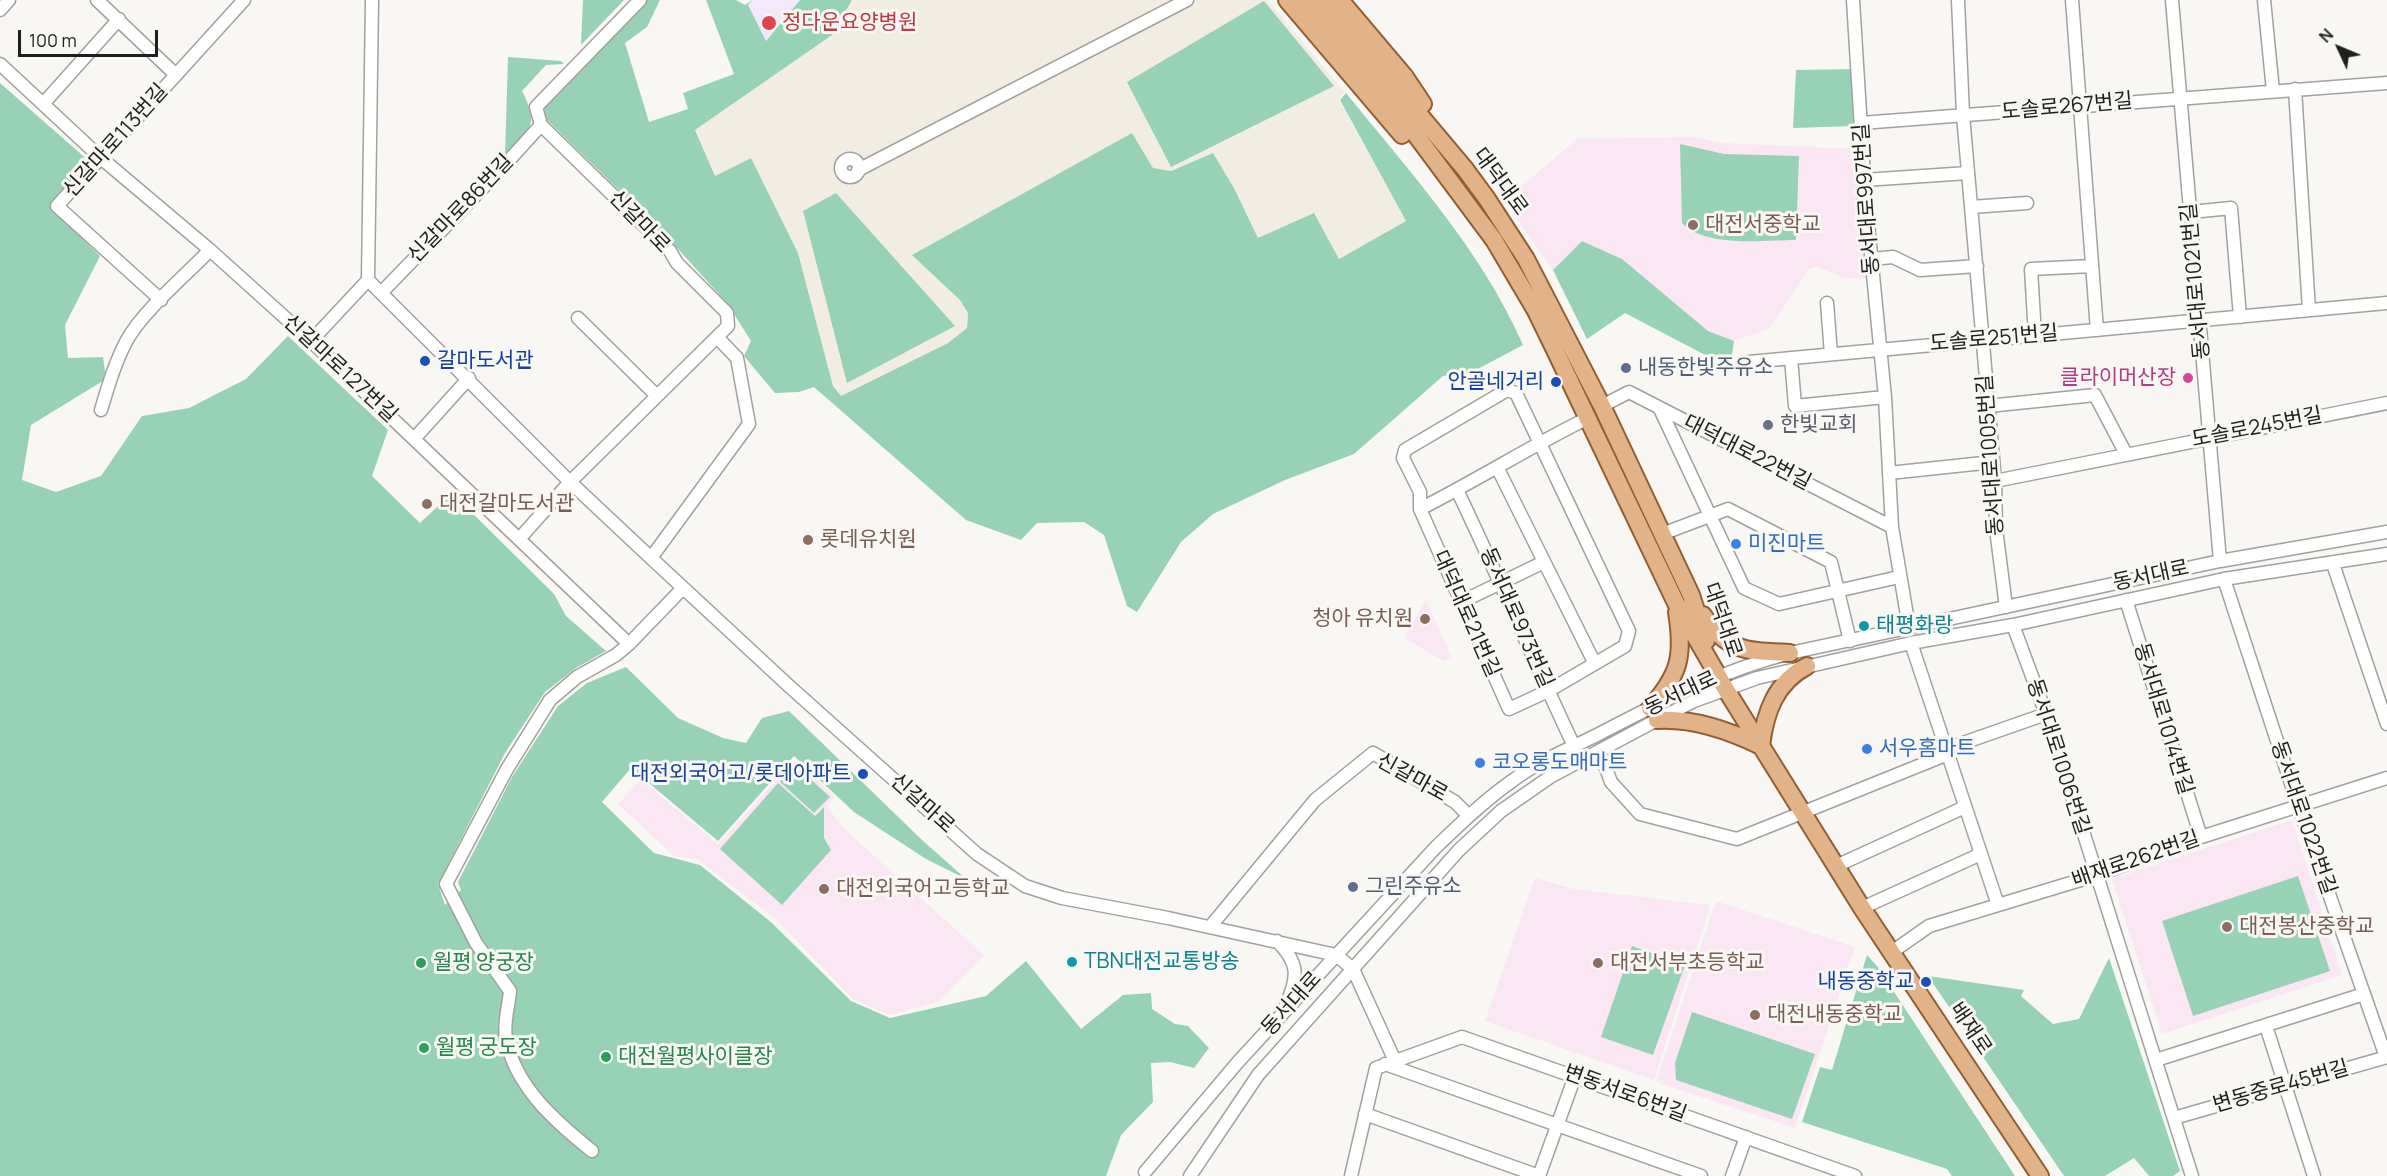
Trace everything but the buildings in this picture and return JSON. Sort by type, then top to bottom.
[{"type":"main road","points":[[1287,0],[1389,88]]},
{"type":"main road","name":"대덕대로","points":[[1306,0],[1389,88]]},
{"type":"main road","name":"대덕대로","points":[[1323,0],[1429,140],[1453,182],[1494,240],[1536,311],[1676,603],[1721,682]]},
{"type":"main road","points":[[1340,0],[1389,88],[1410,145],[1429,140]]},
{"type":"main road","name":"대덕대로","points":[[1429,140],[1465,169],[1508,230],[1550,303],[1602,406],[1691,595],[1721,682]]},
{"type":"main road","points":[[1691,595],[1714,632],[1732,644],[1751,651],[1790,653]]},
{"type":"main road","points":[[1676,603],[1682,643],[1668,687],[1653,714],[1740,736],[1761,746],[1763,728],[1781,685],[1794,673],[1807,666]]},
{"type":"main road","name":"배재로","points":[[1721,682],[1862,908],[2040,1176]]},
{"type":"street","points":[[0,10],[9,0]]},
{"type":"street","points":[[97,0],[176,75]]},
{"type":"street","name":"신갈마로113번길","points":[[161,300],[57,206],[244,0]]},
{"type":"street","points":[[311,341],[368,280],[372,0]]},
{"type":"street","points":[[541,125],[536,107],[640,0]]},
{"type":"street","points":[[858,170],[1187,0]]},
{"type":"street","name":"동서대로997번길","points":[[1853,0],[1864,180],[1885,397],[1892,527],[1909,627]]},
{"type":"street","name":"동서대로1005번길","points":[[1958,0],[1963,115],[1995,481],[1996,529],[2006,607]]},
{"type":"street","points":[[2072,0],[2097,330]]},
{"type":"street","name":"동서대로1021번길","points":[[2172,0],[2220,561]]},
{"type":"street","points":[[2264,0],[2273,91]]},
{"type":"street","points":[[43,104],[119,20]]},
{"type":"street","name":"신갈마로127번길","points":[[0,64],[101,158],[210,250],[311,341],[629,644]]},
{"type":"street","name":"도솔로267번길","points":[[1861,123],[2387,83]]},
{"type":"street","points":[[2295,89],[2309,310]]},
{"type":"street","name":"신갈마로","points":[[520,538],[570,482],[728,326],[727,313],[677,263],[670,251],[541,125]]},
{"type":"street","name":"신갈마로86번길","points":[[381,293],[541,125]]},
{"type":"street","points":[[1864,180],[1968,173]]},
{"type":"street","points":[[1971,207],[2027,203]]},
{"type":"street","points":[[2191,212],[2231,208],[2240,317]]},
{"type":"street","points":[[101,410],[108,386],[128,339],[141,321],[210,250]]},
{"type":"street","points":[[1871,259],[1893,257],[1920,270],[1977,266]]},
{"type":"street","points":[[2035,336],[2031,269],[2092,266]]},
{"type":"street","name":"신갈마로","points":[[368,280],[469,378],[570,482],[683,588],[977,854],[1025,886],[1077,902],[1210,927],[1336,955]]},
{"type":"street","points":[[1827,303],[1831,354]]},
{"type":"street","name":"도솔로251번길","points":[[1749,362],[2387,303]]},
{"type":"street","points":[[578,318],[657,396]]},
{"type":"street","points":[[651,558],[749,424],[737,358],[717,337]]},
{"type":"street","points":[[1791,358],[1795,406],[1885,397]]},
{"type":"street","points":[[414,439],[469,378]]},
{"type":"street","name":"대덕대로21번길","points":[[1507,390],[1516,393],[1538,442],[1629,631],[1625,645],[1548,691],[1509,709],[1420,509],[1420,492],[1403,458],[1405,450],[1507,390]]},
{"type":"street","name":"대덕대로22번길","points":[[1602,406],[1629,392],[1892,527]]},
{"type":"street","points":[[1988,406],[2095,395],[2126,454]]},
{"type":"street","name":"도솔로245번길","points":[[1995,481],[2387,403]]},
{"type":"street","points":[[1660,409],[1744,588],[1779,604],[1899,577]]},
{"type":"street","points":[[1420,509],[1538,442],[1588,418]]},
{"type":"street","points":[[1889,473],[1993,462]]},
{"type":"street","points":[[1497,467],[1594,662]]},
{"type":"street","name":"동서대로973번길","points":[[1457,490],[1502,582],[1548,691],[1575,746]]},
{"type":"street","points":[[1662,534],[1728,509],[1831,562],[1850,641]]},
{"type":"street","name":"동서대로","points":[[1145,1172],[1284,1013],[1436,847],[1514,779],[1575,746],[1653,714],[1721,682],[1750,663],[2220,561],[2387,532]]},
{"type":"street","name":"동서대로","points":[[1721,682],[1757,678],[1911,643],[2013,625],[2224,579],[2387,554]]},
{"type":"street","points":[[1461,602],[1544,562]]},
{"type":"street","points":[[2333,564],[2387,724]]},
{"type":"street","name":"동서대로1022번길","points":[[2224,579],[2298,805],[2386,1057]]},
{"type":"street","points":[[592,1150],[561,1126],[538,1103],[514,1063],[505,1036],[510,991],[476,943],[446,885],[507,769],[550,700],[577,677],[616,655],[683,588]]},
{"type":"street","name":"동서대로1014번길","points":[[2126,600],[2200,837]]},
{"type":"street","name":"동서대로1006번길","points":[[2013,625],[2046,714],[2192,1176]]},
{"type":"street","points":[[1911,643],[1998,905]]},
{"type":"street","name":"동서대로","points":[[1190,1176],[1258,1075],[1452,858],[1501,811],[1550,777],[1600,752],[1653,714]]},
{"type":"street","points":[[1600,752],[1611,782],[1640,814],[1737,839],[1947,751],[2046,714]]},
{"type":"street","name":"신갈마로","points":[[1210,927],[1315,800],[1373,753],[1455,802],[1469,816]]},
{"type":"street","name":"배재로262번길","points":[[1892,952],[1929,926],[2097,875],[2200,837],[2387,778]]},
{"type":"street","points":[[1836,866],[1965,807]]},
{"type":"street","points":[[1862,908],[1981,854]]},
{"type":"street","points":[[1276,941],[1288,952],[1296,971],[1295,983],[1284,1013]]},
{"type":"street","points":[[1336,955],[1353,969]]},
{"type":"street","name":"동서대로","points":[[1353,969],[1390,1063]]},
{"type":"street","points":[[2156,1060],[2364,994]]},
{"type":"street","points":[[2266,1026],[2310,1175]]},
{"type":"street","name":"변동서로6번길","points":[[1390,1063],[1462,1036],[1852,1176]]},
{"type":"street","name":"변동중로45번길","points":[[2174,1118],[2386,1057]]},
{"type":"street","points":[[1365,1176],[1351,1174],[1376,1068],[1390,1063],[1701,1176]]},
{"type":"street","points":[[1365,1114],[1539,1176],[1575,1076]]},
{"type":"street","points":[[1732,1176],[1746,1137]]},
{"type":"shaded area","name":"정다운요양병원","points":[[752,0],[800,0],[766,41],[748,5]]},
{"type":"shaded area","points":[[852,0],[1268,0],[1344,92],[1339,100],[1406,221],[1339,259],[1258,238],[1234,188],[1213,153],[1170,171],[1153,168],[1132,133],[913,255],[960,300],[968,313],[967,328],[948,343],[841,396],[833,386],[798,253],[751,158],[715,176],[695,130],[832,35]]},
{"type":"shaded area","name":"대전서중학교","points":[[1694,137],[1722,143],[1858,149],[1870,278],[1844,278],[1818,267],[1809,269],[1769,329],[1734,341],[1708,331],[1622,259],[1583,241],[1553,270],[1504,201],[1577,139]]},
{"type":"shaded area","name":"청아 유치원","points":[[1426,600],[1452,658],[1444,661],[1404,638]]},
{"type":"shaded area","name":"대전외국어고등학교","points":[[794,760],[835,797],[827,806],[843,828],[984,955],[940,1001],[890,1015],[854,1000],[777,920],[697,859],[674,856],[618,804],[641,779],[718,844]]},
{"type":"shaded area","name":"대전봉산중학교","points":[[2292,820],[2342,975],[2162,1034],[2112,879]]},
{"type":"shaded area","name":"대전서부초등학교","points":[[1535,878],[1573,889],[1710,905],[1654,1080],[1485,1021]]},
{"type":"shaded area","name":"대전내동중학교","points":[[1716,901],[1855,947],[1795,1128],[1656,1082]]},
{"type":"green space","points":[[583,0],[624,0],[581,45]]},
{"type":"green space","points":[[646,0],[660,0],[647,27],[625,43],[649,122],[688,109],[683,93],[734,74],[706,0],[736,0],[745,5],[752,0],[748,5],[766,41],[800,0],[852,0],[832,35],[695,130],[715,176],[751,158],[798,253],[833,386],[841,396],[948,343],[967,328],[968,313],[960,300],[912,255],[1132,133],[1153,168],[1171,171],[1213,153],[1234,188],[1258,238],[1314,213],[1339,259],[1406,221],[1340,100],[1346,93],[1466,245],[1506,310],[1523,345],[1472,372],[1443,376],[1354,454],[1285,480],[1213,514],[1181,542],[1137,612],[1127,606],[1104,535],[1084,522],[1037,523],[1021,540],[966,520],[814,387],[799,392],[775,393],[744,356],[751,341],[727,303],[668,238],[546,119],[544,107]]},
{"type":"green space","points":[[1264,1],[1334,86],[1171,167],[1127,82]]},
{"type":"green space","points":[[508,57],[561,61],[564,64],[546,65],[522,91],[530,112],[530,127],[505,156]]},
{"type":"green space","points":[[1854,69],[1855,126],[1793,128],[1796,70]]},
{"type":"green space","points":[[0,83],[89,161],[50,206],[100,256],[65,325],[68,358],[103,357],[106,379],[31,425],[22,480],[56,492],[101,476],[142,416],[189,408],[246,379],[288,336],[388,430],[372,476],[420,523],[452,493],[554,594],[566,616],[606,651],[576,668],[545,692],[505,753],[438,884],[445,905],[461,890],[458,882],[512,777],[558,706],[587,683],[626,667],[678,718],[723,738],[746,743],[762,718],[789,711],[922,840],[966,879],[926,859],[854,812],[794,756],[718,841],[631,768],[602,802],[654,853],[700,865],[772,923],[851,1001],[890,1018],[986,996],[1026,961],[1081,1029],[1123,995],[1151,993],[1152,1009],[1175,1024],[1188,1026],[1209,1048],[1194,1068],[1170,1062],[1151,1063],[1153,1102],[1121,1135],[1106,1176],[0,1176]]},
{"type":"green space","points":[[1680,144],[1724,154],[1799,156],[1796,240],[1720,239],[1692,231],[1682,223]]},
{"type":"green space","points":[[836,193],[955,326],[847,383],[803,211]]},
{"type":"green space","points":[[1582,241],[1622,259],[1708,331],[1734,341],[1730,368],[1625,313],[1587,339],[1553,270]]},
{"type":"green space","points":[[795,765],[830,797],[814,813],[780,782]]},
{"type":"green space","points":[[778,783],[815,816],[824,807],[824,838],[831,850],[782,905],[720,849]]},
{"type":"green space","points":[[2298,876],[2330,971],[2193,1016],[2162,921]]},
{"type":"green space","points":[[1632,946],[1685,965],[1653,1055],[1601,1037]]},
{"type":"green space","points":[[1867,955],[1877,966],[2015,1176],[1952,1176],[1947,1169],[1802,1122],[1820,1067],[1832,1070]]},
{"type":"green space","points":[[2109,958],[2180,1171],[2173,1176],[2149,1176],[2134,1158],[2105,1176],[2064,1176],[1928,976],[2024,990],[2021,996],[2053,1024],[2079,1019]]},
{"type":"green space","points":[[1692,1012],[1815,1054],[1792,1119],[1676,1080],[1675,1063]]},
{"type":"place","name":"정다운요양병원","points":[[769,23]]},
{"type":"place","name":"대전서중학교","points":[[1693,225]]},
{"type":"place","name":"갈마도서관","points":[[425,361]]},
{"type":"place","name":"내동한빛주유소","points":[[1626,368]]},
{"type":"place","name":"클라이머산장","points":[[2188,378]]},
{"type":"place","name":"안골네거리","points":[[1556,382]]},
{"type":"place","name":"한빛교회","points":[[1768,425]]},
{"type":"place","name":"대전갈마도서관","points":[[427,504]]},
{"type":"place","name":"롯데유치원","points":[[808,540]]},
{"type":"place","name":"미진마트","points":[[1736,544]]},
{"type":"place","name":"청아 유치원","points":[[1425,619]]},
{"type":"place","name":"태평화랑","points":[[1864,626]]},
{"type":"place","name":"서우홈마트","points":[[1867,749]]},
{"type":"place","name":"코오롱도매마트","points":[[1480,763]]},
{"type":"place","name":"대전외국어고/롯데아파트","points":[[863,774]]},
{"type":"place","name":"그린주유소","points":[[1353,887]]},
{"type":"place","name":"대전외국어고등학교","points":[[824,889]]},
{"type":"place","name":"대전봉산중학교","points":[[2227,927]]},
{"type":"place","name":"TBN대전교통방송","points":[[1072,962]]},
{"type":"place","name":"월평 양궁장","points":[[421,963]]},
{"type":"place","name":"대전서부초등학교","points":[[1598,963]]},
{"type":"place","name":"내동중학교","points":[[1926,982]]},
{"type":"place","name":"대전내동중학교","points":[[1755,1015]]},
{"type":"place","name":"월평 궁도장","points":[[424,1048]]},
{"type":"place","name":"대전월평사이클장","points":[[606,1057]]}]
